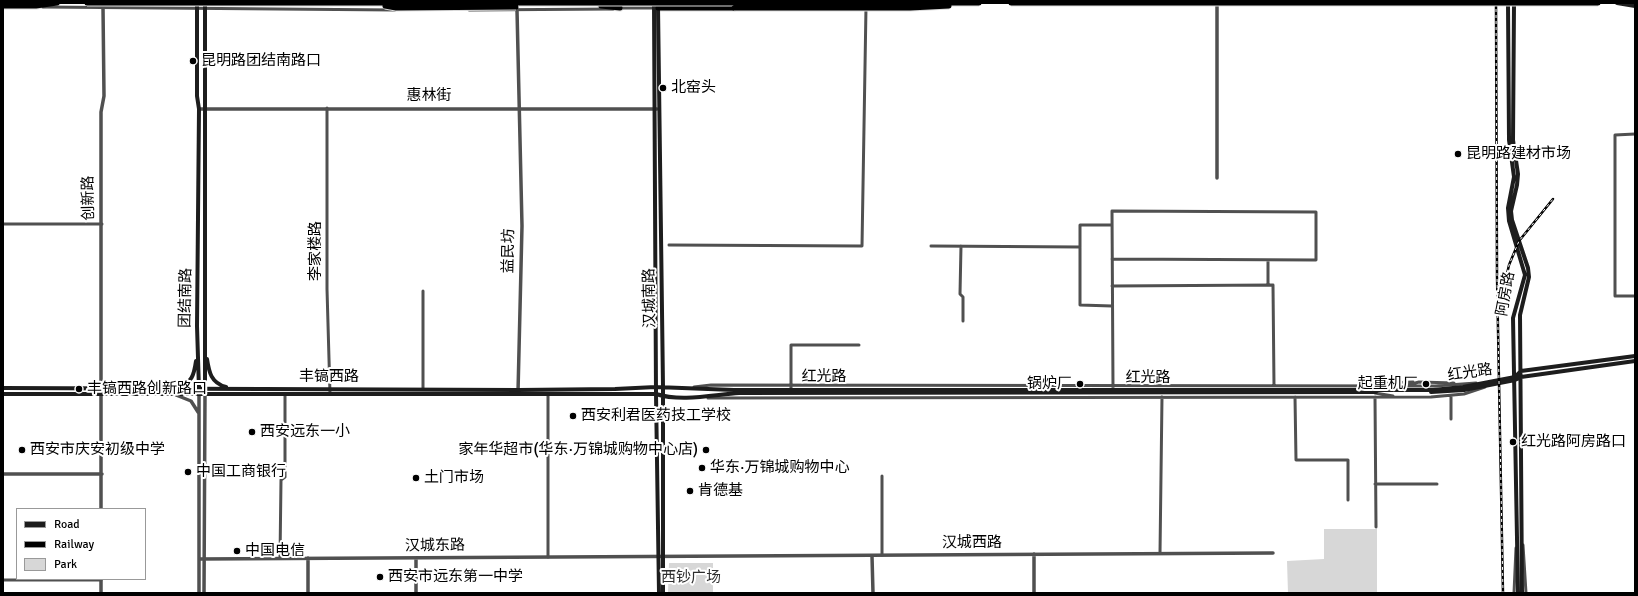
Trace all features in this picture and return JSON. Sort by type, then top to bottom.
[{"type":"highway","points":[[3,7],[36,6],[57,3]]},
{"type":"highway","points":[[87,3],[979,3]]},
{"type":"highway","points":[[656,5],[734,8],[910,8],[936,7],[968,3]]},
{"type":"highway","points":[[1011,3],[1598,3]]},
{"type":"highway","points":[[366,4],[396,8],[601,6],[620,8]]},
{"type":"main road","name":"阿房路","points":[[1508,3],[1509,140],[1514,177],[1508,208],[1509,221],[1525,275],[1513,318],[1522,593]]},
{"type":"main road","name":"阿房路","points":[[1514,3],[1513,140],[1518,174],[1511,211],[1512,220],[1528,268],[1529,277],[1520,315],[1521,377],[1519,534]]},
{"type":"main road","points":[[1617,3],[1635,6]]},
{"type":"main road","name":"团结南路","points":[[197,5],[197,96],[199,109],[199,394]]},
{"type":"main road","name":"团结南路","points":[[205,5],[205,395]]},
{"type":"main road","name":"汉城南路","points":[[656,5],[656,394],[663,593]]},
{"type":"main road","name":"汉城南路","points":[[656,109],[664,387],[659,593]]},
{"type":"main road","points":[[169,389],[184,385],[192,379],[195,372],[198,349]]},
{"type":"main road","points":[[205,349],[212,379],[223,386],[236,389]]},
{"type":"main road","points":[[1521,371],[1635,356]]},
{"type":"main road","name":"红光路","points":[[656,394],[664,397],[690,397],[739,393],[1449,392],[1521,377],[1635,361]]},
{"type":"main road","name":"红光路","points":[[1515,379],[1521,371]]},
{"type":"main road","name":"红光路","points":[[656,387],[690,387],[710,389],[1274,388],[1368,390],[1447,389],[1492,384]]},
{"type":"main road","name":"丰镐西路","points":[[3,388],[205,388],[330,392],[518,392],[656,387]]},
{"type":"main road","name":"丰镐西路","points":[[3,394],[205,395],[285,394],[423,389],[548,394],[656,394]]},
{"type":"main road","name":"阿房路","points":[[1518,593],[1520,568]]},
{"type":"street","points":[[517,3],[517,10]]},
{"type":"street","points":[[669,245],[862,246],[865,3]]},
{"type":"street","points":[[1217,3],[1217,178]]},
{"type":"street","name":"创新路","points":[[101,508],[104,5]]},
{"type":"street","points":[[3,7],[205,5],[517,10],[620,8],[656,5]]},
{"type":"street","name":"益民坊","points":[[517,10],[522,226],[518,392]]},
{"type":"street","name":"李家楼路","points":[[327,108],[327,282],[330,392]]},
{"type":"street","name":"惠林街","points":[[199,109],[656,109]]},
{"type":"street","points":[[1635,134],[1615,134],[1615,296],[1635,296]]},
{"type":"street","points":[[1112,259],[1316,260],[1316,212],[1112,211],[1112,225],[1112,259],[1112,306],[1113,388]]},
{"type":"street","points":[[3,224],[102,224]]},
{"type":"street","points":[[1112,225],[1080,225],[1080,305],[1112,306]]},
{"type":"street","points":[[931,246],[1080,247]]},
{"type":"street","points":[[961,246],[960,294],[962,297],[962,321]]},
{"type":"street","points":[[1268,260],[1268,285]]},
{"type":"street","points":[[1112,286],[1273,285],[1274,388],[1492,384]]},
{"type":"street","points":[[423,291],[423,389]]},
{"type":"street","points":[[791,388],[791,345],[859,345]]},
{"type":"street","points":[[1355,386],[1376,382],[1468,384]]},
{"type":"street","points":[[1402,386],[1419,382]]},
{"type":"street","points":[[690,397],[1402,397],[1451,396],[1464,394],[1492,384]]},
{"type":"street","points":[[1368,390],[1397,386]]},
{"type":"street","points":[[1373,392],[1402,397]]},
{"type":"street","points":[[171,394],[191,401],[198,409],[198,417]]},
{"type":"street","name":"团结南路","points":[[199,394],[199,593]]},
{"type":"street","points":[[280,558],[281,480],[285,477],[285,394]]},
{"type":"street","points":[[548,394],[548,557]]},
{"type":"street","name":"团结南路","points":[[204,593],[205,395]]},
{"type":"street","points":[[1160,553],[1162,396]]},
{"type":"street","points":[[1451,396],[1451,419]]},
{"type":"street","points":[[1295,397],[1296,460],[1348,460],[1348,500]]},
{"type":"street","points":[[1375,397],[1376,527]]},
{"type":"street","points":[[3,474],[102,474]]},
{"type":"street","points":[[882,476],[882,556]]},
{"type":"street","points":[[1376,484],[1437,484]]},
{"type":"street","points":[[1514,593],[1514,559],[1519,534]]},
{"type":"street","points":[[1519,534],[1525,556],[1526,593]]},
{"type":"street","name":"汉城西路","points":[[672,557],[1273,553]]},
{"type":"street","points":[[1034,554],[1034,593]]},
{"type":"street","points":[[872,556],[873,593]]},
{"type":"street","name":"汉城东路","points":[[199,559],[672,557]]},
{"type":"street","points":[[308,558],[308,593]]},
{"type":"street","points":[[416,559],[416,593]]},
{"type":"street","points":[[3,580],[101,580],[101,593]]},
{"type":"green space","points":[[1324,529],[1377,529],[1377,593],[1288,593],[1287,561],[1324,559]]},
{"type":"green space","name":"西钞广场","points":[[669,563],[713,563],[713,593],[668,593]]},
{"type":"railway","points":[[1496,3],[1497,276],[1503,593]]},
{"type":"railway","points":[[1502,296],[1509,265],[1519,241],[1553,199]]},
{"type":"place","name":"昆明路团结南路口","points":[[193,61]]},
{"type":"place","name":"北窑头","points":[[663,88]]},
{"type":"place","name":"昆明路建材市场","points":[[1458,154]]},
{"type":"place","name":"锅炉厂","points":[[1080,384]]},
{"type":"place","name":"起重机厂","points":[[1426,384]]},
{"type":"place","name":"丰镐西路创新路口","points":[[79,389]]},
{"type":"place","name":"西安利君医药技工学校","points":[[573,416]]},
{"type":"place","name":"西安远东一小","points":[[252,432]]},
{"type":"place","name":"红光路阿房路口","points":[[1513,442]]},
{"type":"place","name":"西安市庆安初级中学","points":[[22,450]]},
{"type":"place","name":"家年华超市(华东·万锦城购物中心店)","points":[[706,450]]},
{"type":"place","name":"华东·万锦城购物中心","points":[[702,468]]},
{"type":"place","name":"中国工商银行","points":[[188,472]]},
{"type":"place","name":"土门市场","points":[[416,478]]},
{"type":"place","name":"肯德基","points":[[690,491]]},
{"type":"place","name":"中国电信","points":[[237,551]]},
{"type":"place","name":"西安市远东第一中学","points":[[380,577]]}]
